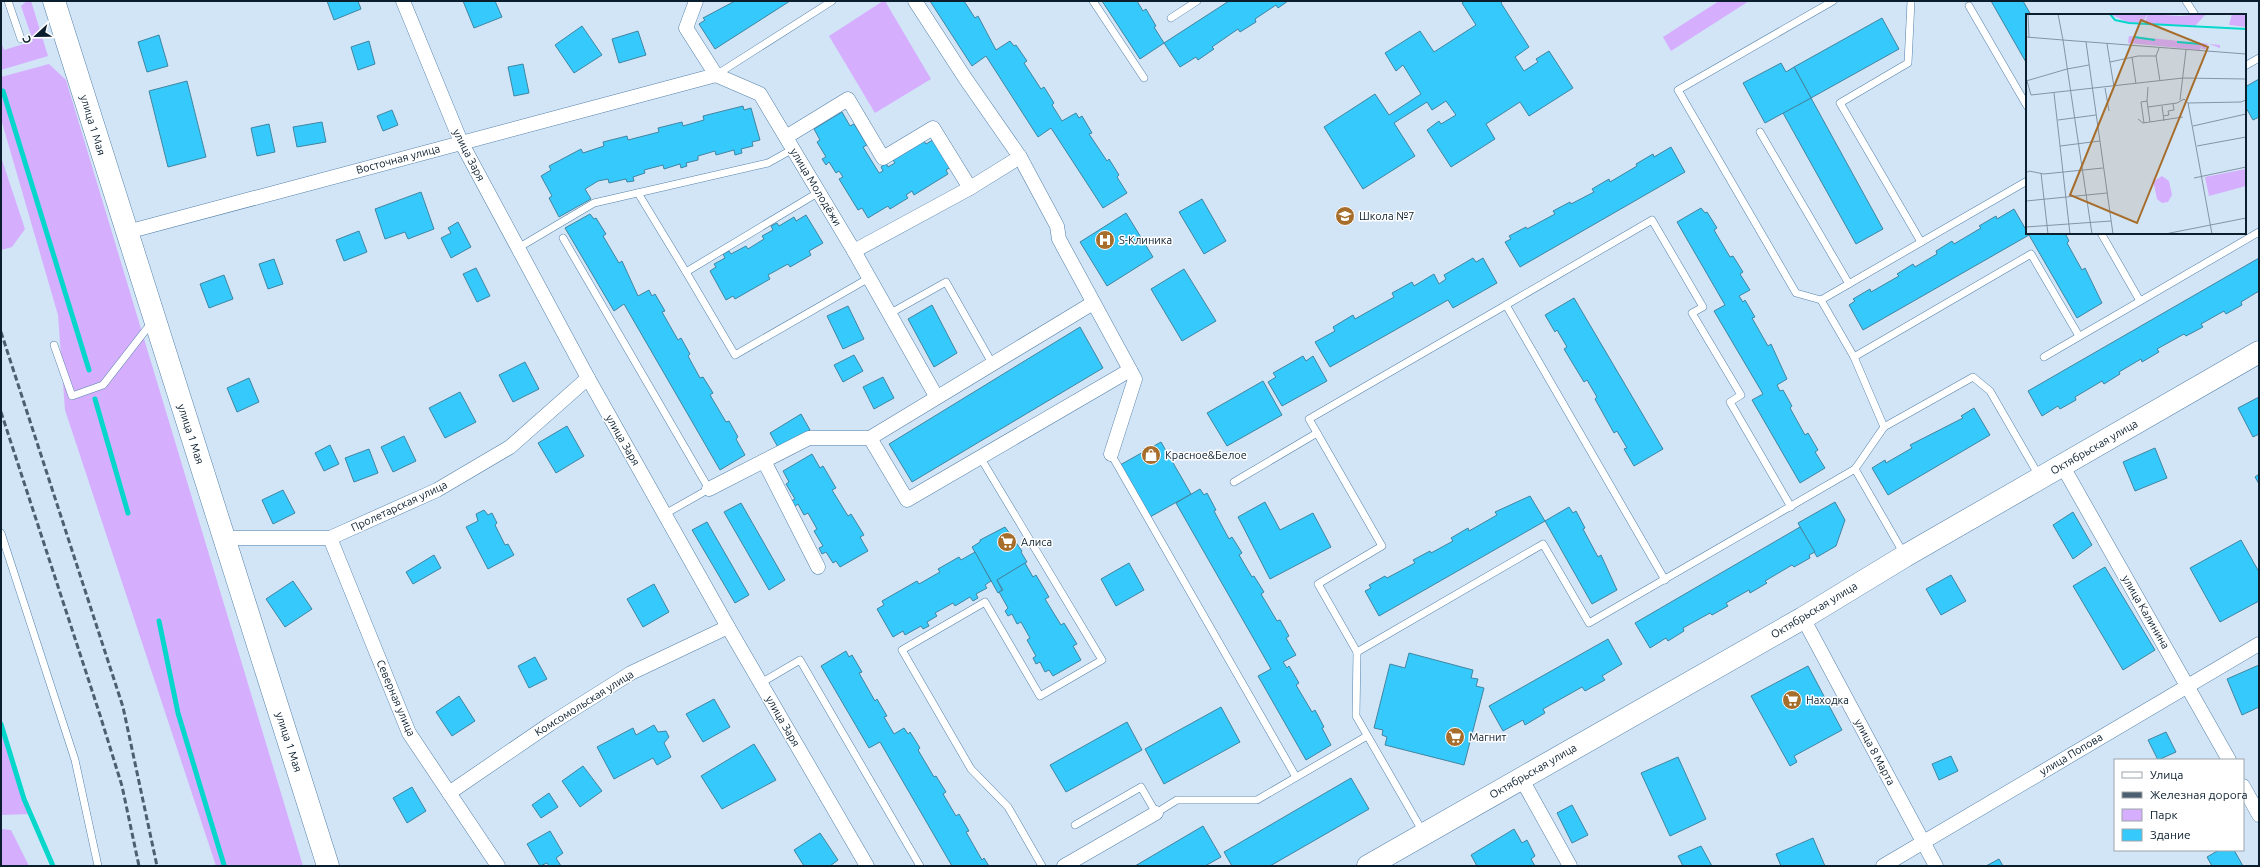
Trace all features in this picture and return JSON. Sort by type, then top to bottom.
[{"type":"main road","name":"улица 1 Мая","points":[[54,1],[328,866]]},
{"type":"main road","name":"Октябрьская улица","points":[[1368,866],[1803,618],[1905,556],[2259,352]]},
{"type":"street","name":"улица Заря","points":[[403,1],[461,142],[588,378],[863,864]]},
{"type":"street","points":[[696,1],[686,28],[716,75]]},
{"type":"street","points":[[915,1],[965,78],[1020,157],[1057,226],[1059,239],[1135,379],[1110,454]]},
{"type":"street","name":"Восточная улица","points":[[127,232],[716,75]]},
{"type":"street","name":"улица Молодёжи","points":[[716,75],[760,94],[854,251],[936,396]]},
{"type":"street","points":[[789,143],[848,99],[883,158],[933,128],[970,188]]},
{"type":"street","points":[[854,251],[970,188],[1020,157]]},
{"type":"street","points":[[709,489],[809,438],[870,438],[936,396],[1093,303]]},
{"type":"street","points":[[870,438],[907,500],[1130,370]]},
{"type":"street","name":"Пролетарская улица","points":[[224,538],[330,538],[437,490],[510,447],[588,378]]},
{"type":"street","points":[[764,461],[818,567]]},
{"type":"street","name":"улица Калинина","points":[[2062,465],[2228,759]]},
{"type":"street","name":"Северная улица","points":[[330,538],[409,733],[498,866]]},
{"type":"street","name":"улица 8 Марта","points":[[1803,618],[1936,866]]},
{"type":"street","name":"Комсомольская улица","points":[[449,794],[550,724],[632,673],[728,627]]},
{"type":"street","name":"улица Попова","points":[[1883,866],[2187,685],[2259,644]]},
{"type":"street","points":[[1521,778],[1570,866]]},
{"type":"street","points":[[2244,788],[2259,815]]},
{"type":"street","points":[[1064,866],[1156,813]]},
{"type":"lane","points":[[8,1],[21,39]]},
{"type":"lane","points":[[716,75],[832,1]]},
{"type":"lane","points":[[1093,1],[1144,78]]},
{"type":"lane","points":[[1172,18],[1197,1]]},
{"type":"lane","points":[[1833,1],[1678,90],[1796,293],[1821,300],[1854,357],[1884,427]]},
{"type":"lane","points":[[1912,1],[1908,63],[1840,103],[1921,242]]},
{"type":"lane","points":[[2186,1],[2194,14]]},
{"type":"lane","points":[[1969,6],[2026,104]]},
{"type":"lane","points":[[2246,65],[2259,58]]},
{"type":"lane","points":[[1760,132],[1849,284]]},
{"type":"lane","points":[[518,248],[594,203],[768,163],[789,143]]},
{"type":"lane","points":[[1821,300],[2026,182]]},
{"type":"lane","points":[[686,272],[819,192]]},
{"type":"lane","points":[[638,193],[735,355],[869,278]]},
{"type":"lane","points":[[1424,834],[1356,716],[1356,652],[1318,584],[1382,546],[1309,419],[1652,220],[1703,307],[1692,313],[1741,396],[1730,402],[1791,507]]},
{"type":"lane","points":[[2044,357],[2259,232]]},
{"type":"lane","points":[[2102,234],[2140,301]]},
{"type":"lane","points":[[563,238],[709,489],[665,514]]},
{"type":"lane","points":[[1854,357],[2031,254],[2079,336]]},
{"type":"lane","points":[[889,314],[946,282],[992,363]]},
{"type":"lane","points":[[1506,305],[1665,580]]},
{"type":"lane","points":[[54,345],[72,396],[102,385],[154,318]]},
{"type":"lane","points":[[1356,652],[1543,544],[1590,624],[1855,469],[1884,427],[1973,377],[1990,391],[2040,478]]},
{"type":"lane","points":[[1234,482],[1317,433]]},
{"type":"lane","points":[[1110,454],[1296,777]]},
{"type":"lane","points":[[980,457],[1102,660],[1040,696],[985,602],[902,650],[971,769],[1008,807],[1042,866]]},
{"type":"lane","points":[[1855,469],[1905,556]]},
{"type":"lane","points":[[1,533],[75,760],[98,866]]},
{"type":"lane","points":[[761,683],[800,660],[920,866]]},
{"type":"lane","points":[[1074,825],[1141,787],[1156,813],[1177,800],[1257,800],[1367,736]]},
{"type":"green space","points":[[27,1],[31,1],[48,56],[1,70],[1,42],[4,50],[33,41],[21,6]]},
{"type":"green space","points":[[885,1],[931,79],[875,113],[829,36]]},
{"type":"green space","points":[[1719,1],[1749,1],[1671,51],[1663,37]]},
{"type":"green space","points":[[49,64],[66,80],[303,866],[216,866],[65,410],[58,315],[1,119],[1,77]]},
{"type":"green space","points":[[1,157],[25,229],[12,247],[1,250]]},
{"type":"green space","points":[[1,732],[30,814],[1,815]]},
{"type":"green space","points":[[1,829],[11,830],[29,866],[1,866]]},
{"type":"building","points":[[327,1],[358,1],[361,9],[334,20]]},
{"type":"building","points":[[463,1],[495,1],[502,17],[474,28]]},
{"type":"building","points":[[735,1],[790,1],[715,49],[699,24],[705,20],[703,18]]},
{"type":"building","points":[[930,1],[964,1],[975,18],[978,16],[996,50],[1010,41],[1014,46],[1016,45],[1027,61],[1024,63],[1041,89],[1044,87],[1054,103],[1052,105],[1062,121],[1076,113],[1079,118],[1082,116],[1092,133],[1089,134],[1107,161],[1109,159],[1119,175],[1117,177],[1127,193],[1103,208],[1051,128],[1038,137],[986,56],[972,66]]},
{"type":"building","points":[[1102,1],[1137,1],[1143,11],[1146,9],[1156,26],[1154,27],[1164,43],[1140,59]]},
{"type":"building","points":[[1229,1],[1288,1],[1278,8],[1276,5],[1255,19],[1256,22],[1240,32],[1238,29],[1212,47],[1214,49],[1198,60],[1196,57],[1180,67],[1164,43]]},
{"type":"building","points":[[1465,1],[1503,1],[1501,3],[1529,47],[1515,57],[1524,71],[1538,62],[1536,59],[1549,51],[1573,88],[1529,116],[1520,102],[1486,124],[1495,139],[1451,167],[1427,130],[1439,121],[1441,124],[1456,115],[1446,101],[1432,110],[1427,102],[1394,123],[1415,156],[1363,189],[1324,127],[1375,94],[1389,115],[1421,94],[1403,65],[1396,71],[1385,53],[1420,31],[1434,52],[1476,25],[1462,3]]},
{"type":"building","points":[[1991,1],[2023,1],[2030,14],[2026,14],[2026,62]]},
{"type":"building","points":[[1882,18],[1899,49],[1811,98],[1794,67]]},
{"type":"building","points":[[582,26],[602,55],[574,73],[555,45]]},
{"type":"building","points":[[638,31],[646,55],[619,63],[612,39]]},
{"type":"building","points":[[159,35],[168,66],[147,72],[138,42]]},
{"type":"building","points":[[369,41],[375,64],[358,70],[351,47]]},
{"type":"building","points":[[1781,63],[1786,72],[1794,67],[1811,98],[1765,123],[1743,83]]},
{"type":"building","points":[[523,64],[529,93],[514,96],[508,67]]},
{"type":"building","points":[[2259,79],[2259,117],[2253,120],[2246,108],[2246,86]]},
{"type":"building","points":[[187,81],[206,157],[168,167],[149,91]]},
{"type":"building","points":[[1811,98],[1883,229],[1856,244],[1783,113]]},
{"type":"building","points":[[743,106],[744,110],[751,108],[760,140],[752,142],[753,146],[741,149],[742,153],[735,155],[734,150],[716,155],[715,151],[698,156],[698,160],[686,163],[687,166],[681,168],[680,164],[664,169],[663,165],[644,170],[645,173],[633,177],[634,181],[627,182],[626,179],[609,183],[608,179],[598,181],[585,189],[591,199],[559,217],[549,198],[552,196],[541,176],[551,170],[549,166],[581,149],[583,153],[604,146],[603,142],[627,136],[628,140],[659,132],[658,128],[682,122],[683,126],[704,120],[703,116]]},
{"type":"building","points":[[392,110],[398,125],[383,131],[377,116]]},
{"type":"building","points":[[842,112],[850,126],[854,124],[867,145],[863,147],[879,173],[883,171],[881,167],[886,163],[888,167],[895,163],[893,160],[924,141],[926,144],[936,138],[953,166],[946,170],[948,174],[914,195],[912,191],[906,195],[908,198],[890,209],[888,206],[868,218],[862,208],[858,210],[839,179],[843,177],[839,171],[836,173],[829,162],[826,165],[822,159],[826,157],[817,142],[820,140],[814,129]]},
{"type":"building","points":[[322,122],[326,142],[297,147],[293,127]]},
{"type":"building","points":[[269,124],[275,152],[257,156],[251,128]]},
{"type":"building","points":[[1671,147],[1685,172],[1520,267],[1505,242],[1511,239],[1509,236],[1526,227],[1527,229],[1555,214],[1553,211],[1570,202],[1571,204],[1594,192],[1592,189],[1609,179],[1610,182],[1637,166],[1636,164],[1653,154],[1654,157]]},
{"type":"building","points":[[421,192],[434,229],[408,239],[405,232],[385,239],[375,209]]},
{"type":"building","points":[[1202,199],[1226,241],[1204,254],[1179,212]]},
{"type":"building","points":[[1701,208],[1705,213],[1707,212],[1717,228],[1714,230],[1730,257],[1733,256],[1743,272],[1740,274],[1750,290],[1739,296],[1743,302],[1745,300],[1755,317],[1752,318],[1768,346],[1771,344],[1787,379],[1777,385],[1780,391],[1783,390],[1792,406],[1790,408],[1805,435],[1808,433],[1818,450],[1815,452],[1825,468],[1800,483],[1752,400],[1763,394],[1714,311],[1725,305],[1677,222]]},
{"type":"building","points":[[2014,209],[2026,230],[2026,234],[2029,235],[1863,330],[1849,305],[1855,301],[1853,299],[1870,289],[1871,292],[1899,276],[1897,274],[1913,264],[1915,267],[1937,254],[1936,251],[1952,241],[1954,244],[1981,228],[1979,226],[1996,216],[1997,219]]},
{"type":"building","points":[[1126,213],[1153,257],[1107,286],[1080,242]]},
{"type":"building","points":[[590,214],[594,219],[596,218],[606,234],[603,236],[619,263],[622,261],[638,296],[649,290],[652,296],[655,294],[665,311],[662,312],[678,340],[681,338],[690,354],[688,356],[700,378],[703,377],[713,393],[710,395],[726,422],[729,421],[738,437],[736,439],[745,455],[720,470],[624,304],[614,311],[565,228]]},
{"type":"building","points":[[806,215],[823,243],[809,251],[811,255],[790,267],[788,264],[768,275],[770,279],[735,299],[733,296],[726,300],[710,271],[716,267],[714,264],[725,258],[723,254],[729,251],[731,254],[746,246],[748,249],[764,239],[762,236],[773,230],[771,226],[777,223],[779,226],[794,217],[796,221]]},
{"type":"building","points":[[458,222],[471,247],[451,258],[441,238],[451,233],[448,228]]},
{"type":"building","points":[[359,231],[367,252],[344,261],[336,240]]},
{"type":"building","points":[[2030,234],[2066,234],[2069,241],[2067,243],[2082,270],[2085,268],[2102,303],[2077,318],[2029,235]]},
{"type":"building","points":[[1473,258],[1476,262],[1483,258],[1497,283],[1453,308],[1448,300],[1330,367],[1315,342],[1335,331],[1333,327],[1353,315],[1355,319],[1394,297],[1392,293],[1412,282],[1414,286],[1434,274],[1439,284],[1446,279],[1444,275]]},
{"type":"building","points":[[2259,258],[2259,291],[2241,302],[2242,305],[2226,314],[2224,311],[2201,324],[2203,327],[2186,336],[2184,334],[2157,349],[2159,352],[2142,362],[2141,359],[2119,372],[2120,374],[2104,384],[2102,381],[2075,397],[2076,400],[2060,409],[2058,406],[2042,416],[2028,391]]},
{"type":"building","points":[[274,259],[283,284],[268,289],[259,264]]},
{"type":"building","points":[[476,268],[490,296],[477,302],[463,274]]},
{"type":"building","points":[[1184,269],[1216,321],[1182,341],[1151,289]]},
{"type":"building","points":[[224,275],[233,299],[209,308],[200,284]]},
{"type":"building","points":[[1574,298],[1663,449],[1634,466],[1624,449],[1627,448],[1617,431],[1614,433],[1595,399],[1597,397],[1587,380],[1584,382],[1564,349],[1567,347],[1557,330],[1555,332],[1545,315]]},
{"type":"building","points":[[932,305],[957,353],[934,367],[908,319]]},
{"type":"building","points":[[848,306],[864,339],[843,349],[827,316]]},
{"type":"building","points":[[1080,327],[1103,368],[912,482],[889,444]]},
{"type":"building","points":[[854,355],[863,371],[843,382],[834,365]]},
{"type":"building","points":[[1303,356],[1306,361],[1313,356],[1327,381],[1282,406],[1268,382],[1276,377],[1273,373]]},
{"type":"building","points":[[525,362],[539,389],[513,402],[499,375]]},
{"type":"building","points":[[883,377],[894,398],[874,409],[863,387]]},
{"type":"building","points":[[249,378],[259,402],[237,412],[227,388]]},
{"type":"building","points":[[1263,381],[1282,415],[1227,446],[1207,413]]},
{"type":"building","points":[[460,392],[476,422],[445,438],[429,408]]},
{"type":"building","points":[[2259,397],[2259,434],[2253,437],[2238,408]]},
{"type":"building","points":[[1974,408],[1990,435],[1888,495],[1872,468],[1885,460],[1886,463],[1912,448],[1910,445],[1963,418],[1961,416]]},
{"type":"building","points":[[801,414],[810,430],[779,449],[770,433]]},
{"type":"building","points":[[567,426],[584,456],[556,473],[538,443]]},
{"type":"building","points":[[404,436],[416,461],[393,472],[381,447]]},
{"type":"building","points":[[1161,442],[1191,494],[1150,517],[1120,465]]},
{"type":"building","points":[[330,445],[339,464],[324,471],[315,453]]},
{"type":"building","points":[[2155,448],[2167,478],[2135,491],[2123,462]]},
{"type":"building","points":[[369,449],[378,473],[354,482],[345,458]]},
{"type":"building","points":[[812,454],[820,468],[823,466],[836,488],[832,490],[848,516],[851,514],[864,535],[860,537],[868,551],[840,567],[836,561],[833,563],[826,552],[822,554],[819,548],[823,546],[814,531],[817,529],[808,513],[804,515],[798,504],[794,507],[791,501],[795,499],[786,484],[789,482],[783,471]]},
{"type":"building","points":[[2259,474],[2259,484],[2255,477]]},
{"type":"building","points":[[1200,489],[1204,495],[1207,493],[1216,510],[1214,511],[1229,539],[1232,537],[1242,553],[1239,555],[1252,577],[1254,576],[1264,592],[1261,594],[1277,621],[1280,620],[1289,636],[1286,638],[1296,655],[1283,662],[1287,668],[1289,666],[1299,683],[1296,685],[1312,712],[1315,710],[1331,745],[1306,760],[1258,676],[1271,669],[1176,503]]},
{"type":"building","points":[[283,490],[295,513],[273,524],[262,500]]},
{"type":"building","points":[[1530,496],[1545,521],[1379,616],[1365,591],[1371,588],[1369,585],[1385,576],[1387,578],[1415,563],[1413,560],[1430,551],[1431,553],[1453,541],[1451,538],[1468,528],[1469,531],[1497,515],[1495,512]]},
{"type":"building","points":[[1265,502],[1280,530],[1313,513],[1331,547],[1270,579],[1238,517]]},
{"type":"building","points":[[1835,502],[1845,520],[1836,546],[1817,557],[1798,523]]},
{"type":"building","points":[[741,503],[785,580],[769,590],[724,512]]},
{"type":"building","points":[[1569,507],[1573,513],[1576,511],[1585,528],[1583,529],[1598,557],[1601,555],[1617,590],[1592,604],[1545,521]]},
{"type":"building","points":[[484,510],[488,515],[492,513],[497,523],[495,525],[505,545],[508,544],[514,555],[488,569],[466,527],[478,521],[476,514]]},
{"type":"building","points":[[2073,512],[2092,545],[2073,559],[2053,525]]},
{"type":"building","points":[[707,522],[749,595],[735,603],[692,530]]},
{"type":"building","points":[[1005,527],[1022,551],[1021,552],[1027,562],[997,580],[1002,590],[998,593],[972,547],[980,542],[980,540]]},
{"type":"building","points":[[1800,527],[1815,552],[1809,555],[1810,558],[1794,567],[1792,565],[1765,581],[1767,583],[1750,593],[1749,590],[1726,603],[1728,606],[1712,615],[1710,613],[1683,628],[1684,631],[1668,641],[1666,638],[1650,648],[1635,623]]},
{"type":"building","points":[[2241,540],[2259,572],[2259,601],[2220,622],[2190,568]]},
{"type":"building","points":[[975,552],[991,581],[985,585],[987,588],[976,594],[978,598],[973,601],[970,597],[955,606],[953,603],[935,613],[937,616],[927,622],[929,626],[923,629],[921,626],[905,635],[903,631],[893,637],[877,609],[884,605],[882,601],[917,581],[919,584],[940,572],[938,569],[959,557],[961,560]]},
{"type":"building","points":[[434,555],[441,568],[413,584],[406,572]]},
{"type":"building","points":[[1025,563],[1033,577],[1036,575],[1049,597],[1045,599],[1061,625],[1064,623],[1077,644],[1073,646],[1081,660],[1053,676],[1049,670],[1045,672],[1040,662],[1036,664],[1033,658],[1036,656],[1027,640],[1030,638],[1021,622],[1017,624],[1012,614],[1008,616],[1005,611],[1008,608],[999,592],[1003,590],[997,580]]},
{"type":"building","points":[[1129,563],[1144,590],[1116,606],[1101,579]]},
{"type":"building","points":[[2105,567],[2155,650],[2123,670],[2073,586]]},
{"type":"building","points":[[1951,575],[1966,601],[1941,615],[1926,589]]},
{"type":"building","points":[[293,581],[312,609],[285,627],[266,599]]},
{"type":"building","points":[[654,584],[669,612],[643,627],[627,599]]},
{"type":"building","points":[[1608,639],[1622,664],[1602,676],[1605,680],[1585,691],[1582,687],[1543,709],[1545,713],[1525,725],[1523,720],[1503,731],[1489,706]]},
{"type":"building","points":[[846,651],[849,657],[852,655],[862,672],[859,673],[875,701],[877,699],[887,716],[884,717],[894,734],[904,728],[908,734],[910,732],[920,748],[918,750],[934,777],[936,776],[946,792],[943,794],[956,816],[959,814],[969,831],[966,832],[982,860],[984,858],[989,866],[952,866],[880,742],[869,748],[821,666]]},
{"type":"building","points":[[1409,653],[1473,670],[1471,678],[1478,679],[1476,686],[1484,688],[1464,765],[1385,745],[1387,737],[1382,735],[1383,730],[1374,728],[1390,664],[1405,668]]},
{"type":"building","points":[[535,657],[547,679],[529,688],[518,666]]},
{"type":"building","points":[[2259,665],[2259,707],[2242,715],[2227,679]]},
{"type":"building","points":[[1808,666],[1842,730],[1794,756],[1797,762],[1790,766],[1751,696]]},
{"type":"building","points":[[459,696],[475,721],[452,736],[436,712]]},
{"type":"building","points":[[714,699],[730,727],[703,742],[686,714]]},
{"type":"building","points":[[1221,707],[1240,742],[1164,784],[1145,749]]},
{"type":"building","points":[[1127,722],[1142,750],[1066,792],[1050,765]]},
{"type":"building","points":[[654,725],[658,732],[666,731],[669,737],[664,743],[671,757],[657,765],[653,758],[614,779],[597,747],[633,728],[636,735]]},
{"type":"building","points":[[2166,732],[2176,752],[2158,759],[2148,740]]},
{"type":"building","points":[[754,744],[776,780],[722,809],[701,776]]},
{"type":"building","points":[[1951,756],[1958,771],[1939,780],[1932,764]]},
{"type":"building","points":[[1678,757],[1706,819],[1670,836],[1641,773]]},
{"type":"building","points":[[583,766],[602,791],[580,807],[562,781]]},
{"type":"building","points":[[1351,778],[1369,809],[1270,866],[1232,866],[1224,852]]},
{"type":"building","points":[[412,787],[426,811],[407,823],[393,798]]},
{"type":"building","points":[[549,793],[558,807],[541,818],[532,805]]},
{"type":"building","points":[[1572,805],[1588,835],[1572,843],[1557,813]]},
{"type":"building","points":[[1203,826],[1221,857],[1205,866],[1135,866]]},
{"type":"building","points":[[1514,829],[1522,843],[1527,840],[1535,856],[1531,859],[1535,866],[1477,866],[1471,855]]},
{"type":"building","points":[[550,831],[563,853],[556,858],[561,866],[549,866],[547,863],[540,866],[527,844]]},
{"type":"building","points":[[820,833],[838,860],[830,866],[804,866],[794,850]]},
{"type":"building","points":[[1813,838],[1825,866],[1781,866],[1776,854]]},
{"type":"building","points":[[1701,846],[1712,866],[1683,866],[1678,856]]},
{"type":"building","points":[[2217,851],[2235,851],[2243,866],[2212,866],[2207,857]]},
{"type":"building","points":[[1999,859],[2003,866],[1986,866]]},
{"type":"waterway","points":[[3,91],[89,370]]},
{"type":"waterway","points":[[95,399],[128,513]]},
{"type":"waterway","points":[[159,621],[178,713],[224,865]]},
{"type":"waterway","points":[[1,724],[24,799],[53,866]]},
{"type":"railway","points":[[1,332],[123,707],[157,866]]},
{"type":"railway","points":[[1,412],[122,786],[139,866]]},
{"type":"place","name":"Школа №7","points":[[1345,216]]},
{"type":"place","name":"S-Клиника","points":[[1105,240]]},
{"type":"place","name":"Красное&Белое","points":[[1151,455]]},
{"type":"place","name":"Алиса","points":[[1007,542]]},
{"type":"place","name":"Находка","points":[[1792,700]]},
{"type":"place","name":"Магнит","points":[[1455,737]]}]
